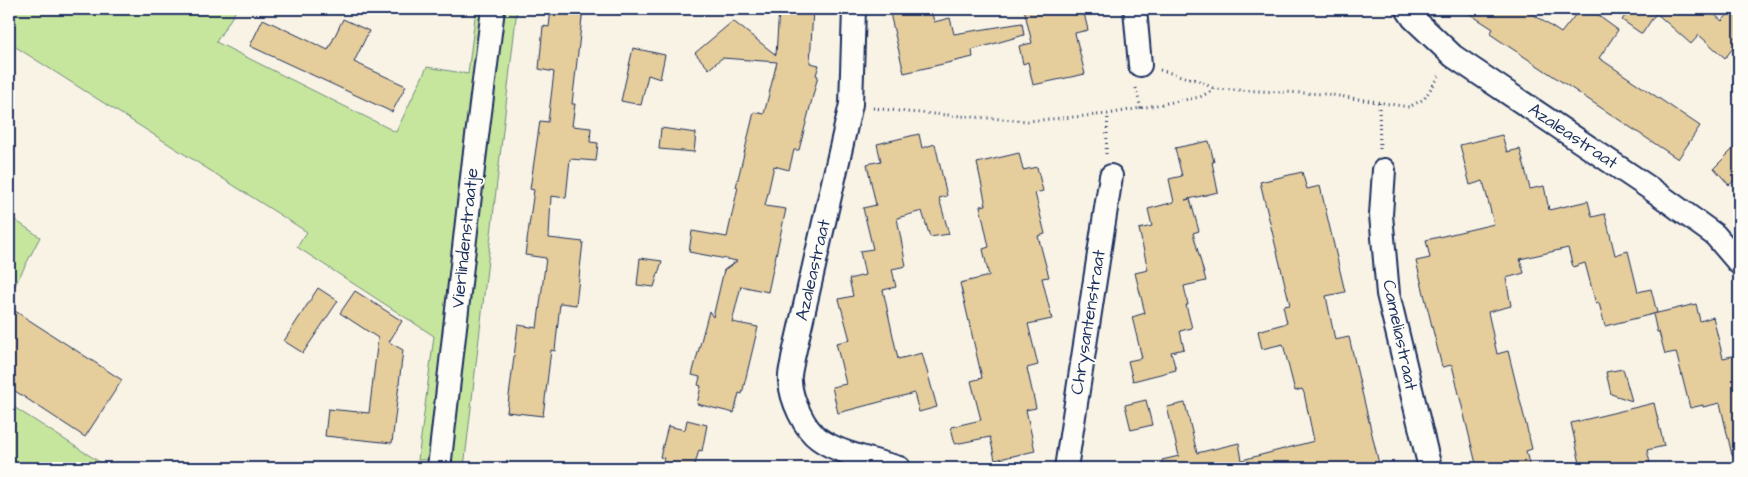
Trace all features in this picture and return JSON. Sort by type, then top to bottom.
[{"type":"street","name":"Vierlindenstraatje","points":[[439,468],[493,9]]},
{"type":"street","name":"Azaleastraat","points":[[854,9],[850,104],[792,358],[790,381],[795,403],[805,423],[817,438],[835,448],[899,468]]},
{"type":"street","points":[[1135,9],[1140,65]]},
{"type":"street","name":"Azaleastraat","points":[[1407,9],[1413,18],[1453,56],[1654,191],[1715,235],[1739,262]]},
{"type":"street","name":"Cameliastraat","points":[[1384,170],[1382,215],[1388,294],[1430,468]]},
{"type":"street","name":"Chrysantenstraat","points":[[1066,468],[1111,176]]},
{"type":"path","points":[[1140,65],[1199,81],[1215,89],[1326,94],[1409,106],[1424,98],[1453,56]]},
{"type":"path","points":[[850,104],[907,112],[1028,120],[1108,114],[1200,97],[1215,89]]},
{"type":"path","points":[[1379,103],[1379,133],[1384,170]]},
{"type":"path","points":[[1108,114],[1106,158],[1111,176]]},
{"type":"green space","points":[[9,9],[237,9],[216,42],[396,132],[427,67],[468,74],[476,9],[517,9],[464,468],[447,468],[447,459],[418,460],[434,336],[297,247],[307,232],[11,44],[9,48]]},
{"type":"green space","points":[[9,216],[40,237],[9,297]]},
{"type":"green space","points":[[9,404],[109,468],[9,468]]},
{"type":"building","points":[[551,9],[583,9],[572,104],[575,104],[572,126],[591,128],[590,142],[598,143],[596,161],[570,159],[566,198],[551,196],[549,238],[583,242],[576,305],[560,303],[555,351],[551,350],[543,416],[507,412],[518,325],[537,328],[546,258],[525,255],[534,190],[530,189],[540,121],[548,122],[554,72],[539,69],[543,26],[549,27]]},
{"type":"building","points":[[779,9],[813,9],[810,63],[819,65],[816,75],[818,76],[799,150],[794,150],[789,170],[774,166],[765,206],[786,209],[768,292],[741,286],[732,322],[758,327],[742,394],[739,393],[734,413],[697,404],[701,386],[698,385],[700,377],[692,375],[709,311],[713,317],[724,270],[737,261],[689,252],[692,231],[727,237],[738,187],[736,187],[754,112],[764,114],[777,62],[722,58],[709,69],[695,53],[733,21],[776,55]]},
{"type":"building","points":[[889,9],[931,9],[934,22],[950,18],[954,34],[1022,23],[1024,35],[972,50],[973,57],[904,73]]},
{"type":"building","points":[[1024,9],[1083,9],[1088,30],[1075,33],[1085,74],[1033,85],[1028,62],[1023,64],[1019,46],[1032,43]]},
{"type":"building","points":[[1462,9],[1525,9],[1561,33],[1580,9],[1589,9],[1618,30],[1599,58],[1700,126],[1678,159],[1490,34],[1493,29]]},
{"type":"building","points":[[1630,9],[1708,9],[1722,21],[1733,9],[1739,9],[1739,41],[1725,58],[1699,35],[1691,44],[1656,13],[1642,34],[1622,20]]},
{"type":"building","points":[[263,19],[328,50],[343,19],[369,31],[354,62],[406,86],[392,112],[250,46]]},
{"type":"building","points":[[633,48],[665,55],[660,79],[648,75],[641,105],[621,101]]},
{"type":"building","points":[[661,128],[696,133],[694,152],[659,149]]},
{"type":"building","points":[[919,134],[922,148],[935,144],[947,196],[939,198],[949,234],[930,237],[922,211],[897,218],[906,266],[892,269],[896,287],[883,290],[898,359],[922,353],[937,407],[919,412],[914,393],[838,413],[832,387],[846,384],[836,343],[850,340],[839,299],[853,296],[849,279],[865,275],[860,251],[873,249],[863,208],[876,205],[867,164],[881,161],[877,144]]},
{"type":"building","points":[[1502,135],[1507,152],[1520,149],[1530,189],[1544,186],[1549,210],[1588,201],[1592,217],[1605,214],[1615,255],[1628,251],[1638,292],[1651,289],[1657,313],[1605,326],[1599,303],[1596,304],[1585,263],[1573,267],[1568,248],[1520,259],[1524,273],[1506,278],[1511,306],[1488,312],[1497,354],[1508,351],[1532,449],[1526,451],[1530,468],[1477,468],[1452,365],[1442,367],[1416,261],[1430,258],[1426,240],[1494,224],[1483,181],[1470,185],[1460,145]]},
{"type":"building","points":[[1209,141],[1218,192],[1185,200],[1190,199],[1199,231],[1193,233],[1206,281],[1184,286],[1188,305],[1186,305],[1192,328],[1180,331],[1184,349],[1171,352],[1176,370],[1133,381],[1128,361],[1142,358],[1132,317],[1145,313],[1135,273],[1148,270],[1139,229],[1152,226],[1148,209],[1174,202],[1169,179],[1182,176],[1175,148]]},
{"type":"building","points":[[1739,143],[1739,176],[1729,185],[1714,168]]},
{"type":"building","points":[[1019,153],[1023,170],[1037,167],[1043,191],[1035,193],[1045,234],[1038,236],[1049,277],[1042,278],[1052,319],[1028,324],[1038,365],[1027,368],[1036,408],[1026,410],[1035,451],[995,460],[990,437],[955,444],[951,427],[981,420],[971,381],[982,378],[960,283],[989,276],[983,249],[989,247],[980,206],[986,205],[977,163]]},
{"type":"building","points":[[1302,172],[1307,189],[1320,186],[1345,292],[1326,296],[1335,340],[1349,337],[1380,468],[1163,468],[1162,460],[1179,456],[1167,407],[1185,403],[1197,453],[1239,443],[1242,460],[1314,441],[1304,393],[1302,389],[1295,391],[1283,344],[1262,349],[1258,331],[1287,323],[1283,306],[1290,305],[1260,182]]},
{"type":"building","points":[[640,258],[662,261],[654,287],[637,285]]},
{"type":"building","points":[[318,288],[338,301],[303,353],[284,341]]},
{"type":"building","points":[[355,291],[402,321],[389,342],[403,350],[392,443],[325,436],[328,409],[369,413],[378,338],[340,313]]},
{"type":"building","points":[[1696,304],[1700,321],[1713,317],[1723,358],[1737,355],[1739,367],[1739,454],[1732,455],[1720,403],[1690,408],[1676,352],[1665,354],[1659,332],[1657,332],[1653,314]]},
{"type":"building","points":[[15,311],[122,380],[85,437],[9,387],[9,322]]},
{"type":"building","points":[[1623,369],[1632,401],[1611,394],[1606,372]]},
{"type":"building","points":[[1146,400],[1152,425],[1131,430],[1125,405]]},
{"type":"building","points":[[1654,403],[1664,446],[1647,450],[1650,463],[1630,468],[1581,468],[1571,423]]},
{"type":"building","points":[[687,420],[707,425],[702,451],[699,450],[694,468],[661,468],[664,458],[660,457],[668,426],[685,430]]}]
